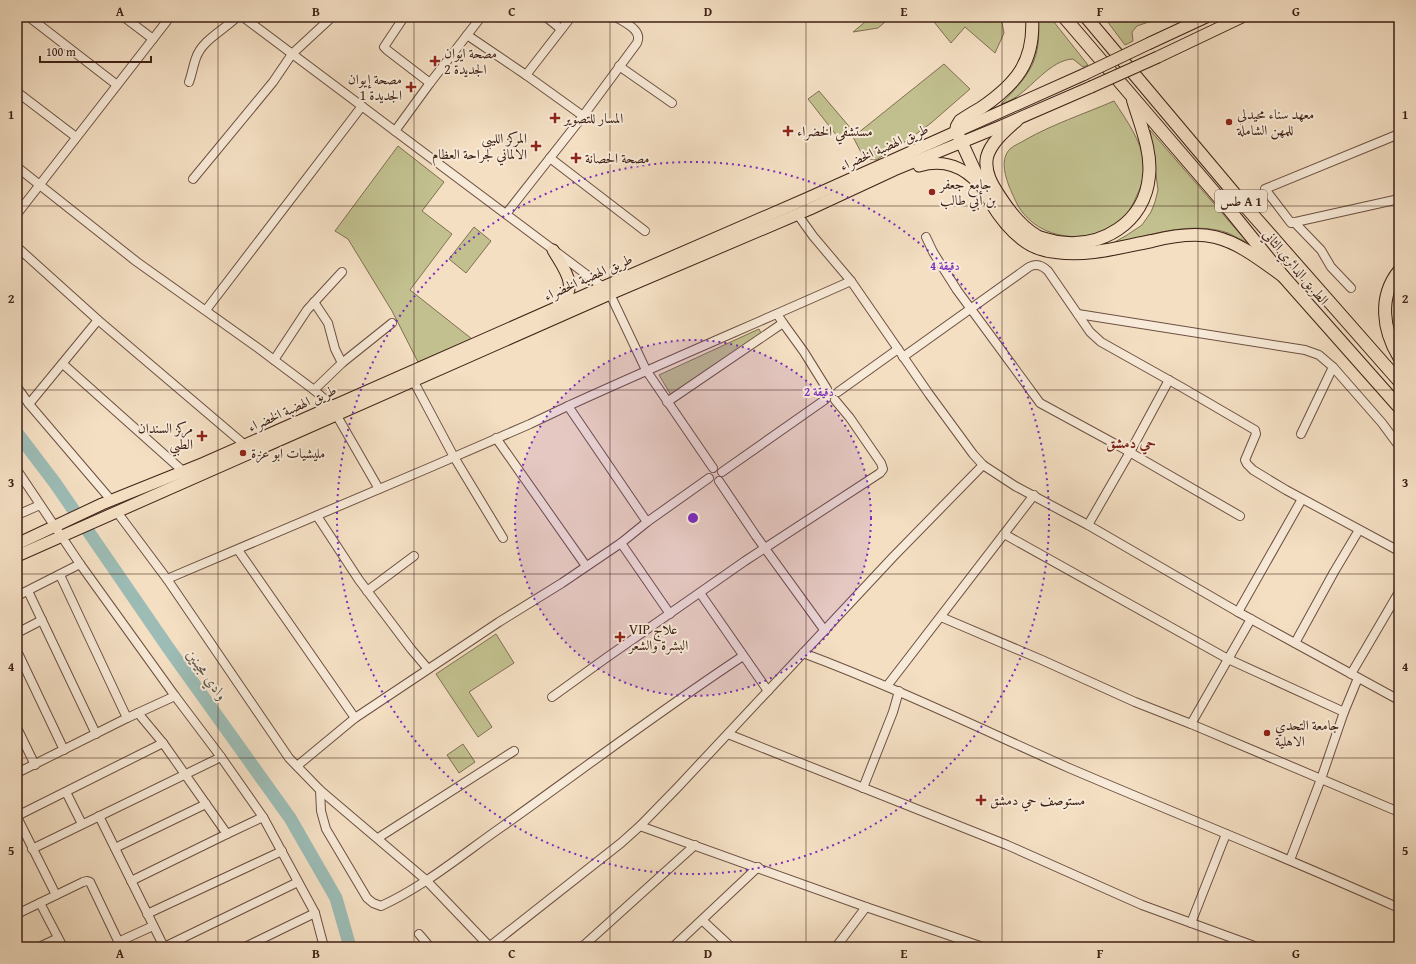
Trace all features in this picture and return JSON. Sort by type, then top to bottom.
[{"type":"highway","points":[[1032,17],[1033,34],[1030,52],[1022,68],[1011,83],[1001,92],[960,121],[956,131],[984,190],[998,212],[1018,236],[1031,245],[1042,250],[1074,254],[1101,252],[1178,235],[1197,234],[1214,237],[1242,248],[1283,276]]},
{"type":"highway","name":"الطريق الدائري الثاني","points":[[1064,17],[1283,276],[1399,407]]},
{"type":"highway","name":"الطريق الدائري الثاني","points":[[1086,17],[1245,206],[1399,381]]},
{"type":"highway","points":[[1093,17],[1107,41]]},
{"type":"highway","points":[[1017,120],[996,142],[987,158],[986,164],[988,174],[996,190],[1007,208],[1019,222],[1037,236],[1069,243],[1090,242],[1110,234],[1127,222],[1140,206],[1147,188],[1150,164],[1147,148],[1131,95]]},
{"type":"highway","points":[[1399,271],[1387,294],[1384,313],[1389,339],[1399,357]]},
{"type":"main road","name":"طريق الهضبة الخضراء","points":[[61,530],[106,502],[184,472],[206,468],[245,445],[414,382],[606,290],[1085,74],[1206,17]]},
{"type":"main road","name":"طريق الهضبة الخضراء","points":[[61,530],[114,513],[206,468],[335,411],[560,306],[606,290],[798,214],[879,177],[1017,120],[1242,17]]},
{"type":"main road","points":[[879,177],[928,164],[946,164],[956,166],[966,172],[984,190]]},
{"type":"main road","points":[[553,250],[567,274],[570,287],[567,297],[560,306]]},
{"type":"main road","points":[[17,544],[61,530]]},
{"type":"main road","points":[[17,556],[61,530]]},
{"type":"street","points":[[29,17],[117,86]]},
{"type":"street","points":[[124,17],[153,39]]},
{"type":"street","points":[[17,214],[170,17]]},
{"type":"street","points":[[189,82],[196,58],[201,48],[207,41],[228,26],[237,17]]},
{"type":"street","points":[[243,17],[606,290],[646,370],[713,468]]},
{"type":"street","points":[[193,180],[273,82],[292,54],[332,17]]},
{"type":"street","points":[[404,17],[384,47],[430,83]]},
{"type":"street","points":[[395,131],[481,17]]},
{"type":"street","points":[[546,17],[561,29]]},
{"type":"street","points":[[526,74],[571,17]]},
{"type":"street","points":[[506,214],[583,116],[637,43],[639,37],[637,32],[616,17]]},
{"type":"street","points":[[467,35],[526,74],[583,116]]},
{"type":"street","points":[[619,66],[672,103]]},
{"type":"street","points":[[17,92],[76,137]]},
{"type":"street","points":[[206,310],[362,106]]},
{"type":"street","points":[[1399,134],[1265,190],[1291,223],[1399,199]]},
{"type":"street","points":[[550,158],[645,231]]},
{"type":"street","points":[[17,167],[137,262],[206,310],[314,390],[335,411],[380,489]]},
{"type":"street","points":[[798,214],[813,236],[851,281],[903,357],[973,454],[983,465],[1015,486],[1088,525],[1238,612],[1399,700]]},
{"type":"street","points":[[1294,222],[1321,250],[1331,267],[1350,288]]},
{"type":"street","points":[[926,237],[933,252],[971,309],[1037,400],[1048,408],[1130,452],[1240,516]]},
{"type":"street","points":[[17,246],[98,320],[245,445]]},
{"type":"street","points":[[903,357],[1029,267],[1037,265],[1044,267],[1090,332],[1098,340],[1255,430],[1256,434],[1245,460],[1247,464],[1258,473],[1399,551]]},
{"type":"street","points":[[274,360],[299,321],[314,302],[342,272]]},
{"type":"street","points":[[167,579],[238,550],[530,424],[646,370],[851,281]]},
{"type":"street","points":[[314,302],[328,323],[335,349],[342,363]]},
{"type":"street","points":[[777,314],[804,352],[827,390],[825,395],[826,399]]},
{"type":"street","points":[[1078,314],[1305,350],[1319,355],[1333,367],[1382,423],[1399,446]]},
{"type":"street","points":[[29,404],[98,320]]},
{"type":"street","points":[[667,402],[783,322]]},
{"type":"street","points":[[314,390],[342,363],[392,323]]},
{"type":"street","points":[[835,400],[838,397],[838,392],[898,349]]},
{"type":"street","points":[[62,364],[184,472]]},
{"type":"street","points":[[1301,434],[1333,367]]},
{"type":"street","points":[[1088,525],[1169,380]]},
{"type":"street","points":[[414,382],[454,457],[503,538]]},
{"type":"street","points":[[17,387],[106,502]]},
{"type":"street","points":[[827,390],[832,388],[838,392]]},
{"type":"street","points":[[826,399],[830,401],[835,400]]},
{"type":"street","points":[[722,472],[826,399]]},
{"type":"street","points":[[552,697],[765,548],[876,476],[883,469],[881,463],[857,427],[835,400]]},
{"type":"street","points":[[568,406],[647,522]]},
{"type":"street","points":[[496,438],[586,566]]},
{"type":"street","points":[[114,513],[167,579],[289,758],[320,790],[426,880],[490,947],[621,843],[640,826],[893,557],[983,465]]},
{"type":"street","points":[[713,468],[719,468],[722,472],[723,477],[719,481],[713,481],[709,478],[708,473],[713,468]]},
{"type":"street","points":[[17,470],[40,505],[61,530],[80,564],[221,757],[263,818],[315,913],[324,947]]},
{"type":"street","points":[[296,766],[355,718],[621,543],[647,522],[709,478]]},
{"type":"street","points":[[719,481],[825,631]]},
{"type":"street","points":[[887,686],[1034,495]]},
{"type":"street","points":[[1238,612],[1302,498]]},
{"type":"street","points":[[17,514],[40,505]]},
{"type":"street","points":[[317,516],[367,591],[428,669]]},
{"type":"street","points":[[1294,643],[1359,530]]},
{"type":"street","points":[[1004,534],[1228,659],[1344,712]]},
{"type":"street","points":[[621,543],[670,614]]},
{"type":"street","points":[[238,550],[355,718]]},
{"type":"street","points":[[367,591],[414,556]]},
{"type":"street","points":[[17,596],[80,564]]},
{"type":"street","points":[[60,575],[127,718]]},
{"type":"street","points":[[28,591],[96,734]]},
{"type":"street","points":[[1290,860],[1321,779],[1344,712],[1354,676],[1399,592]]},
{"type":"street","points":[[700,593],[768,690]]},
{"type":"street","points":[[941,617],[1135,702],[1191,724],[1268,758],[1399,812]]},
{"type":"street","points":[[1191,724],[1251,619]]},
{"type":"street","points":[[17,633],[42,620]]},
{"type":"street","points":[[17,651],[64,750]]},
{"type":"street","points":[[803,653],[887,686],[980,729],[1290,860],[1399,908]]},
{"type":"street","points":[[320,790],[321,811],[326,829],[367,898],[373,903],[381,906],[396,899],[426,880],[598,759],[679,698],[743,656]]},
{"type":"street","points":[[863,788],[893,712],[899,692]]},
{"type":"street","points":[[17,773],[127,718],[175,696]]},
{"type":"street","points":[[138,713],[163,743],[227,834]]},
{"type":"street","points":[[17,728],[35,765]]},
{"type":"street","points":[[728,734],[1007,845],[1142,905],[1257,947]]},
{"type":"street","points":[[56,895],[32,849],[20,831],[17,816],[163,743]]},
{"type":"street","points":[[378,838],[514,751]]},
{"type":"street","points":[[32,849],[221,757]]},
{"type":"street","points":[[66,792],[82,824]]},
{"type":"street","points":[[116,848],[206,804]]},
{"type":"street","points":[[99,816],[116,848],[146,914],[164,947],[298,882]]},
{"type":"street","points":[[131,881],[263,818]]},
{"type":"street","points":[[640,826],[758,867],[866,907],[983,947]]},
{"type":"street","points":[[1191,923],[1226,834]]},
{"type":"street","points":[[582,947],[695,845]]},
{"type":"street","points":[[146,914],[282,851]]},
{"type":"street","points":[[673,947],[758,867]]},
{"type":"street","points":[[18,912],[87,880],[90,882],[120,946],[153,926]]},
{"type":"street","points":[[40,903],[63,947]]},
{"type":"street","points":[[836,947],[866,907]]},
{"type":"street","points":[[245,947],[315,913]]},
{"type":"street","points":[[702,920],[731,947]]},
{"type":"street","points":[[419,934],[430,947]]},
{"type":"street","points":[[39,947],[58,938]]},
{"type":"shaded area","points":[[871,17],[891,17],[878,28],[853,32]]},
{"type":"shaded area","points":[[930,17],[1001,17],[1004,33],[995,53],[965,27],[951,43]]},
{"type":"shaded area","points":[[1038,17],[1050,17],[1088,65],[1083,67],[1073,59],[1057,64],[1013,99],[1001,104],[1027,75],[1036,56],[1039,32]]},
{"type":"shaded area","points":[[1104,17],[1163,17],[1137,26],[1132,32],[1133,41],[1125,45]]},
{"type":"shaded area","points":[[944,64],[970,89],[931,123],[911,138],[876,160],[864,158],[853,137]]},
{"type":"shaded area","points":[[819,91],[853,131],[841,141],[808,99]]},
{"type":"shaded area","points":[[1114,101],[1137,139],[1144,163],[1142,183],[1127,213],[1112,226],[1086,236],[1058,235],[1033,223],[1019,207],[1009,186],[1004,167],[1007,153],[1013,146],[1046,129]]},
{"type":"shaded area","points":[[1150,130],[1248,243],[1228,233],[1213,229],[1198,228],[1152,234],[1108,246],[1142,225],[1151,212],[1155,202],[1158,190]]},
{"type":"shaded area","points":[[398,146],[444,182],[422,211],[452,234],[410,290],[472,339],[418,362],[392,311],[348,239],[335,231]]},
{"type":"shaded area","points":[[474,227],[491,241],[466,273],[449,259]]},
{"type":"shaded area","points":[[759,329],[761,333],[671,395],[659,375]]},
{"type":"shaded area","points":[[496,634],[514,663],[469,692],[492,727],[478,737],[436,674]]},
{"type":"shaded area","points":[[463,744],[475,762],[459,773],[447,755]]},
{"type":"waterway","name":"وادي مجينين","points":[[17,433],[55,483],[169,649],[290,818],[336,898],[350,947]]},
{"type":"place","name":"مصحة ايوان الجديدة 2","points":[[435,61]]},
{"type":"place","name":"مصحة إيوان الجديدة 1","points":[[411,87]]},
{"type":"place","name":"المسار للتصوير","points":[[555,118]]},
{"type":"place","name":"معهد سناء محيدلي للمهن الشاملة","points":[[1229,122]]},
{"type":"place","name":"مستشفي الخضراء","points":[[788,131]]},
{"type":"place","name":"المركز الليبي الالماني لجراحة العظام","points":[[536,146]]},
{"type":"place","name":"مصحة الحصانة","points":[[576,158]]},
{"type":"place","name":"جامع جعفر بن أبي طالب","points":[[932,192]]},
{"type":"place","name":"مركز السندان الطبي","points":[[202,436]]},
{"type":"place","name":"مليشيات ابو عزة","points":[[243,453]]},
{"type":"place","name":"VIP علاج البشرة والشعر","points":[[620,637]]},
{"type":"place","name":"جامعة التحدي الاهلية","points":[[1267,733]]},
{"type":"place","name":"مستوصف حي دمشق","points":[[981,800]]},
{"type":"district","name":"حي دمشق","points":[[1131,443]]}]
